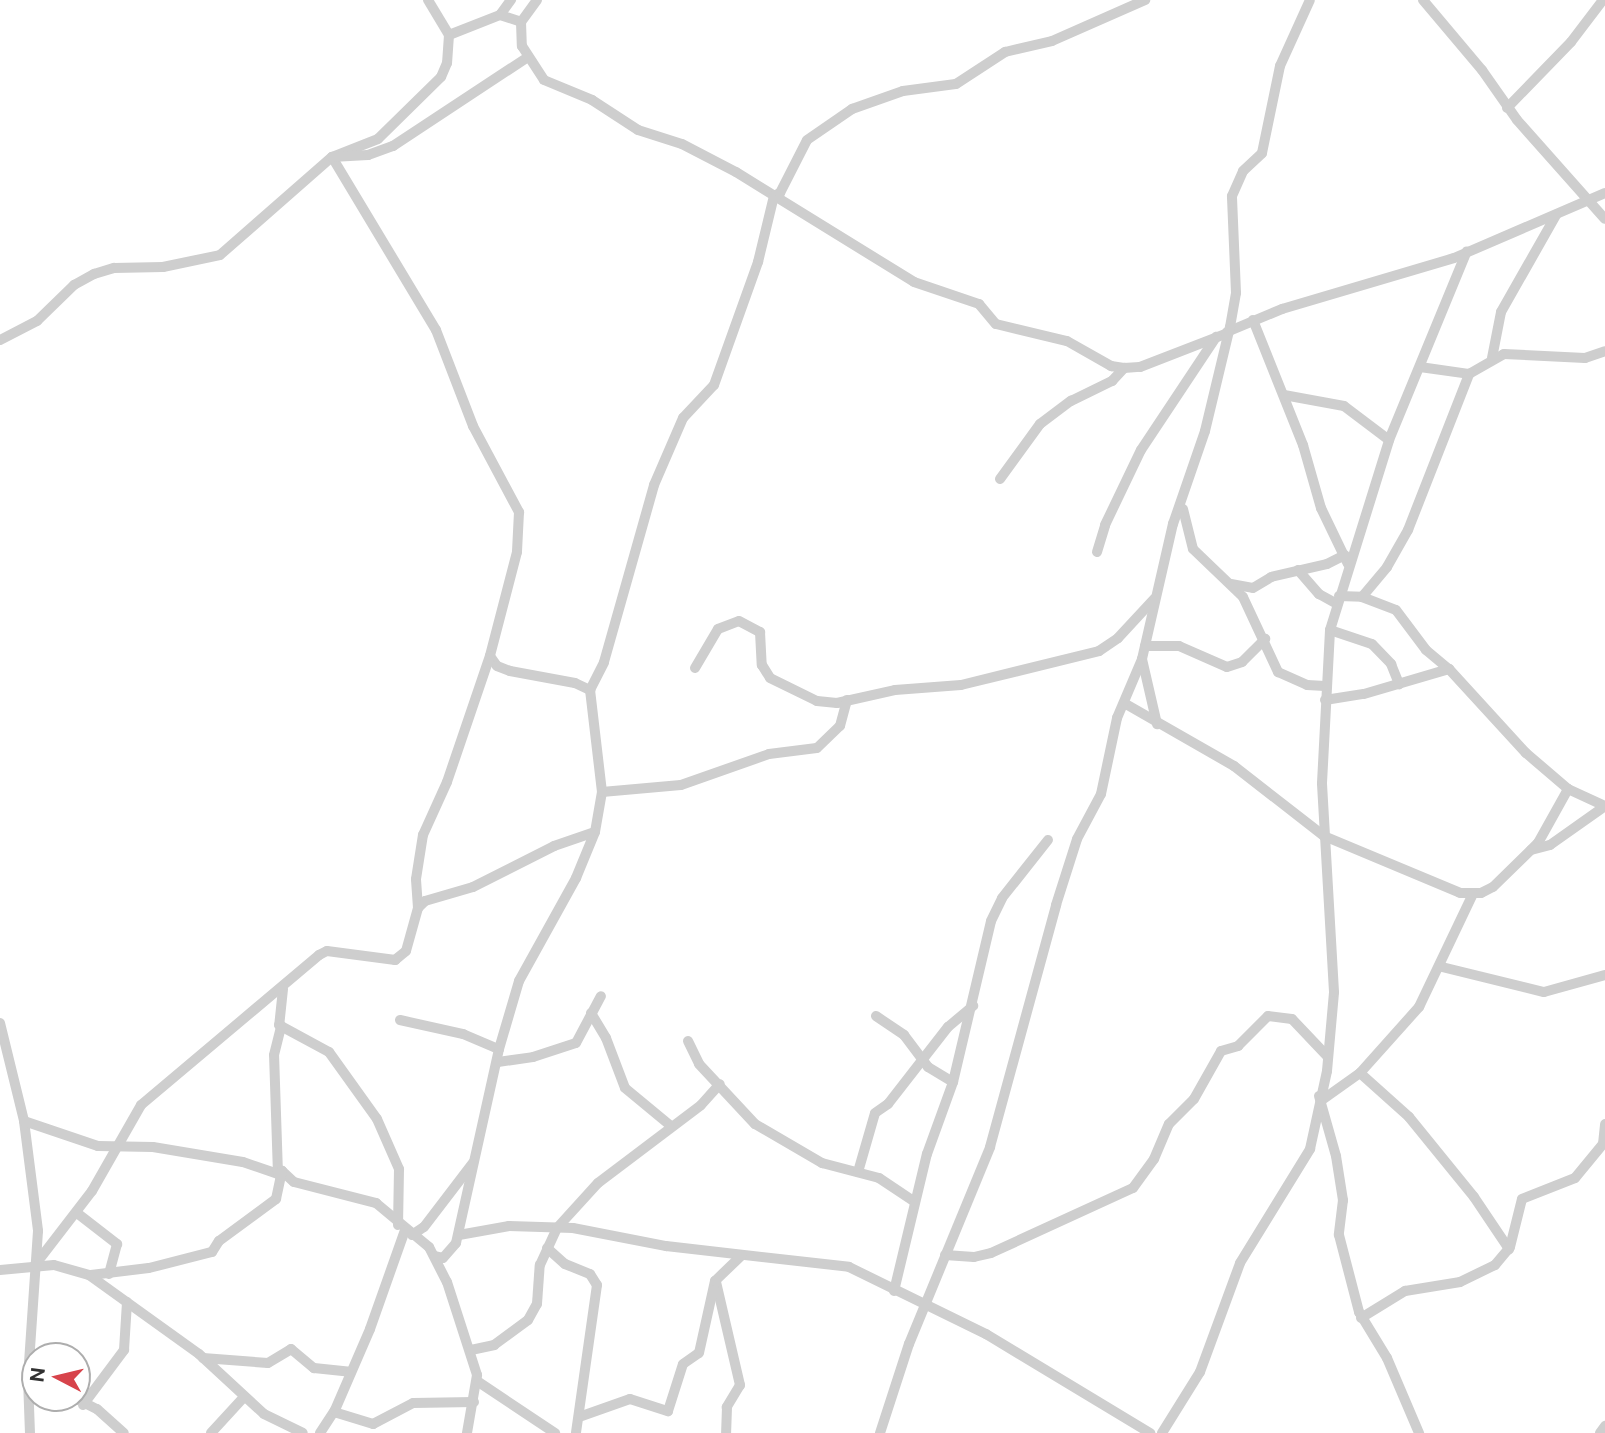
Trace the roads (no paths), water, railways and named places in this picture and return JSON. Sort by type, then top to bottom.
[{"type":"street","points":[[0,340],[37,321],[74,285],[94,274],[114,268],[163,267],[220,255],[332,157],[377,139],[433,86],[447,63],[449,35],[428,0]]},
{"type":"street","points":[[449,35],[500,15],[511,0]]},
{"type":"street","points":[[537,0],[521,22],[522,46],[536,73],[555,87],[593,100],[638,130],[682,144],[774,196],[914,282],[977,303],[996,324],[1067,341],[1111,366],[1140,368],[1253,320],[1467,251],[1605,193]]},
{"type":"street","points":[[774,196],[780,194],[807,140],[852,109],[903,91],[956,84],[1005,52],[1052,41],[1145,0]]},
{"type":"street","points":[[880,1433],[924,1304],[990,1147],[1056,905],[1077,839],[1101,794],[1124,703],[1142,659],[1155,598],[1214,396],[1223,334],[1236,293],[1232,196],[1243,171],[1262,153],[1280,66],[1310,0]]},
{"type":"street","points":[[1423,0],[1482,70],[1507,108],[1605,219]]},
{"type":"street","points":[[1507,108],[1571,42],[1603,0]]},
{"type":"street","points":[[500,15],[521,22]]},
{"type":"street","points":[[332,157],[368,155],[393,146],[528,57]]},
{"type":"street","points":[[35,1265],[77,1213],[141,1105],[327,951],[400,958],[406,951],[418,908],[415,879],[423,835],[447,782],[490,656],[517,552],[519,512],[473,426],[436,330],[332,157]]},
{"type":"street","points":[[23,1121],[98,1146],[118,1143],[227,1158],[280,1173],[294,1182],[367,1199],[435,1256],[443,1258],[459,1235],[499,1049],[525,966],[576,878],[595,832],[603,792],[590,690],[607,652],[654,485],[683,418],[714,385],[761,252],[774,196]]},
{"type":"street","points":[[1492,358],[1501,312],[1556,215]]},
{"type":"street","points":[[1162,1433],[1200,1371],[1240,1263],[1304,1163],[1328,1056],[1334,992],[1324,836],[1325,686],[1330,630],[1347,560],[1389,440],[1467,251]]},
{"type":"street","points":[[1253,320],[1284,395],[1321,508],[1347,560]]},
{"type":"street","points":[[1097,552],[1105,524],[1141,450],[1223,334]]},
{"type":"street","points":[[1362,597],[1387,567],[1408,530],[1469,374],[1492,358],[1548,353],[1585,358],[1605,351]]},
{"type":"street","points":[[1420,367],[1469,374]]},
{"type":"street","points":[[1000,479],[1044,420],[1080,395],[1112,381],[1124,368]]},
{"type":"street","points":[[1284,395],[1344,406],[1389,440]]},
{"type":"street","points":[[1182,509],[1193,550],[1231,584],[1254,615],[1278,672],[1307,685],[1325,686]]},
{"type":"street","points":[[1231,584],[1253,588],[1271,577],[1347,560]]},
{"type":"street","points":[[1298,570],[1319,594],[1338,600],[1362,597],[1396,610],[1426,650],[1449,669],[1526,753],[1568,789],[1605,806]]},
{"type":"street","points":[[695,668],[718,629],[745,622],[761,636],[762,664],[770,678],[817,701],[847,700],[927,685],[961,685],[1099,651],[1118,638],[1155,598]]},
{"type":"street","points":[[1330,630],[1372,644],[1391,664],[1399,684]]},
{"type":"street","points":[[1145,646],[1179,646],[1227,667],[1242,663],[1265,639]]},
{"type":"street","points":[[490,656],[497,666],[510,671],[575,682],[590,690]]},
{"type":"street","points":[[1142,659],[1157,724]]},
{"type":"street","points":[[1325,700],[1399,684],[1449,669]]},
{"type":"street","points":[[603,792],[681,785],[769,754],[817,748],[840,726],[847,700]]},
{"type":"street","points":[[1124,703],[1234,765],[1324,836],[1445,888],[1473,894],[1493,887],[1528,848],[1548,832],[1568,789]]},
{"type":"street","points":[[1528,848],[1544,849],[1605,806]]},
{"type":"street","points":[[418,908],[425,901],[473,887],[554,846],[595,832]]},
{"type":"street","points":[[894,1291],[915,1202],[953,1082],[973,1006],[994,911],[1048,840]]},
{"type":"street","points":[[1320,1098],[1360,1073],[1419,1007],[1442,967],[1473,894]]},
{"type":"street","points":[[1442,967],[1544,992],[1605,975]]},
{"type":"street","points":[[0,1270],[35,1265],[89,1275],[109,1274],[212,1252],[219,1241],[276,1199],[280,1173],[274,1055],[281,1026],[283,989]]},
{"type":"street","points":[[498,1062],[533,1057],[576,1043],[601,996]]},
{"type":"street","points":[[858,1172],[872,1119],[957,1017],[973,1006]]},
{"type":"street","points":[[591,1013],[607,1038],[625,1088],[671,1126]]},
{"type":"street","points":[[876,1016],[904,1035],[921,1060],[953,1082]]},
{"type":"street","points":[[944,1255],[974,1257],[992,1253],[1133,1188],[1154,1158],[1169,1124],[1194,1099],[1221,1051],[1238,1046],[1268,1016],[1292,1019],[1328,1056]]},
{"type":"street","points":[[400,1020],[463,1034],[499,1049]]},
{"type":"street","points":[[0,1023],[23,1121],[38,1231],[35,1265],[36,1342]]},
{"type":"street","points":[[281,1026],[329,1052],[372,1110],[399,1169],[405,1230],[334,1412],[320,1433]]},
{"type":"street","points":[[688,1041],[699,1064],[720,1084],[739,1110],[766,1131],[822,1163],[879,1178],[915,1202]]},
{"type":"street","points":[[1360,1073],[1409,1117],[1474,1196],[1510,1249]]},
{"type":"street","points":[[471,1350],[494,1345],[528,1320],[537,1304],[538,1273],[557,1228],[598,1183],[720,1084]]},
{"type":"street","points":[[1320,1098],[1341,1186],[1339,1234],[1361,1318],[1387,1359],[1419,1433]]},
{"type":"street","points":[[1361,1318],[1405,1291],[1454,1284],[1482,1273],[1510,1249],[1522,1199],[1537,1189],[1575,1178],[1603,1144],[1605,1124]]},
{"type":"street","points":[[405,1230],[424,1227],[474,1162]]},
{"type":"street","points":[[77,1213],[117,1244],[109,1274]]},
{"type":"street","points":[[459,1235],[509,1226],[557,1228],[742,1255],[828,1262],[849,1267],[986,1334],[1150,1433]]},
{"type":"street","points":[[547,1248],[565,1264],[590,1274],[597,1285],[576,1433]]},
{"type":"street","points":[[579,1418],[630,1399],[668,1411],[683,1364],[699,1353],[715,1280],[742,1255]]},
{"type":"street","points":[[435,1256],[471,1350],[477,1381],[467,1433]]},
{"type":"street","points":[[89,1275],[203,1359],[244,1397],[293,1432],[302,1433]]},
{"type":"street","points":[[715,1280],[740,1380],[740,1390],[727,1407],[726,1433]]},
{"type":"street","points":[[91,1387],[124,1350],[127,1302]]},
{"type":"street","points":[[203,1359],[268,1363],[291,1349],[314,1368],[350,1373]]},
{"type":"street","points":[[477,1381],[555,1433]]},
{"type":"street","points":[[211,1433],[244,1397]]},
{"type":"street","points":[[334,1412],[373,1424],[412,1403],[474,1402]]},
{"type":"street","points":[[91,1406],[124,1433]]},
{"type":"street","points":[[30,1433],[32,1412]]},
{"type":"street","points":[[1600,1433],[1605,1426]]}]
